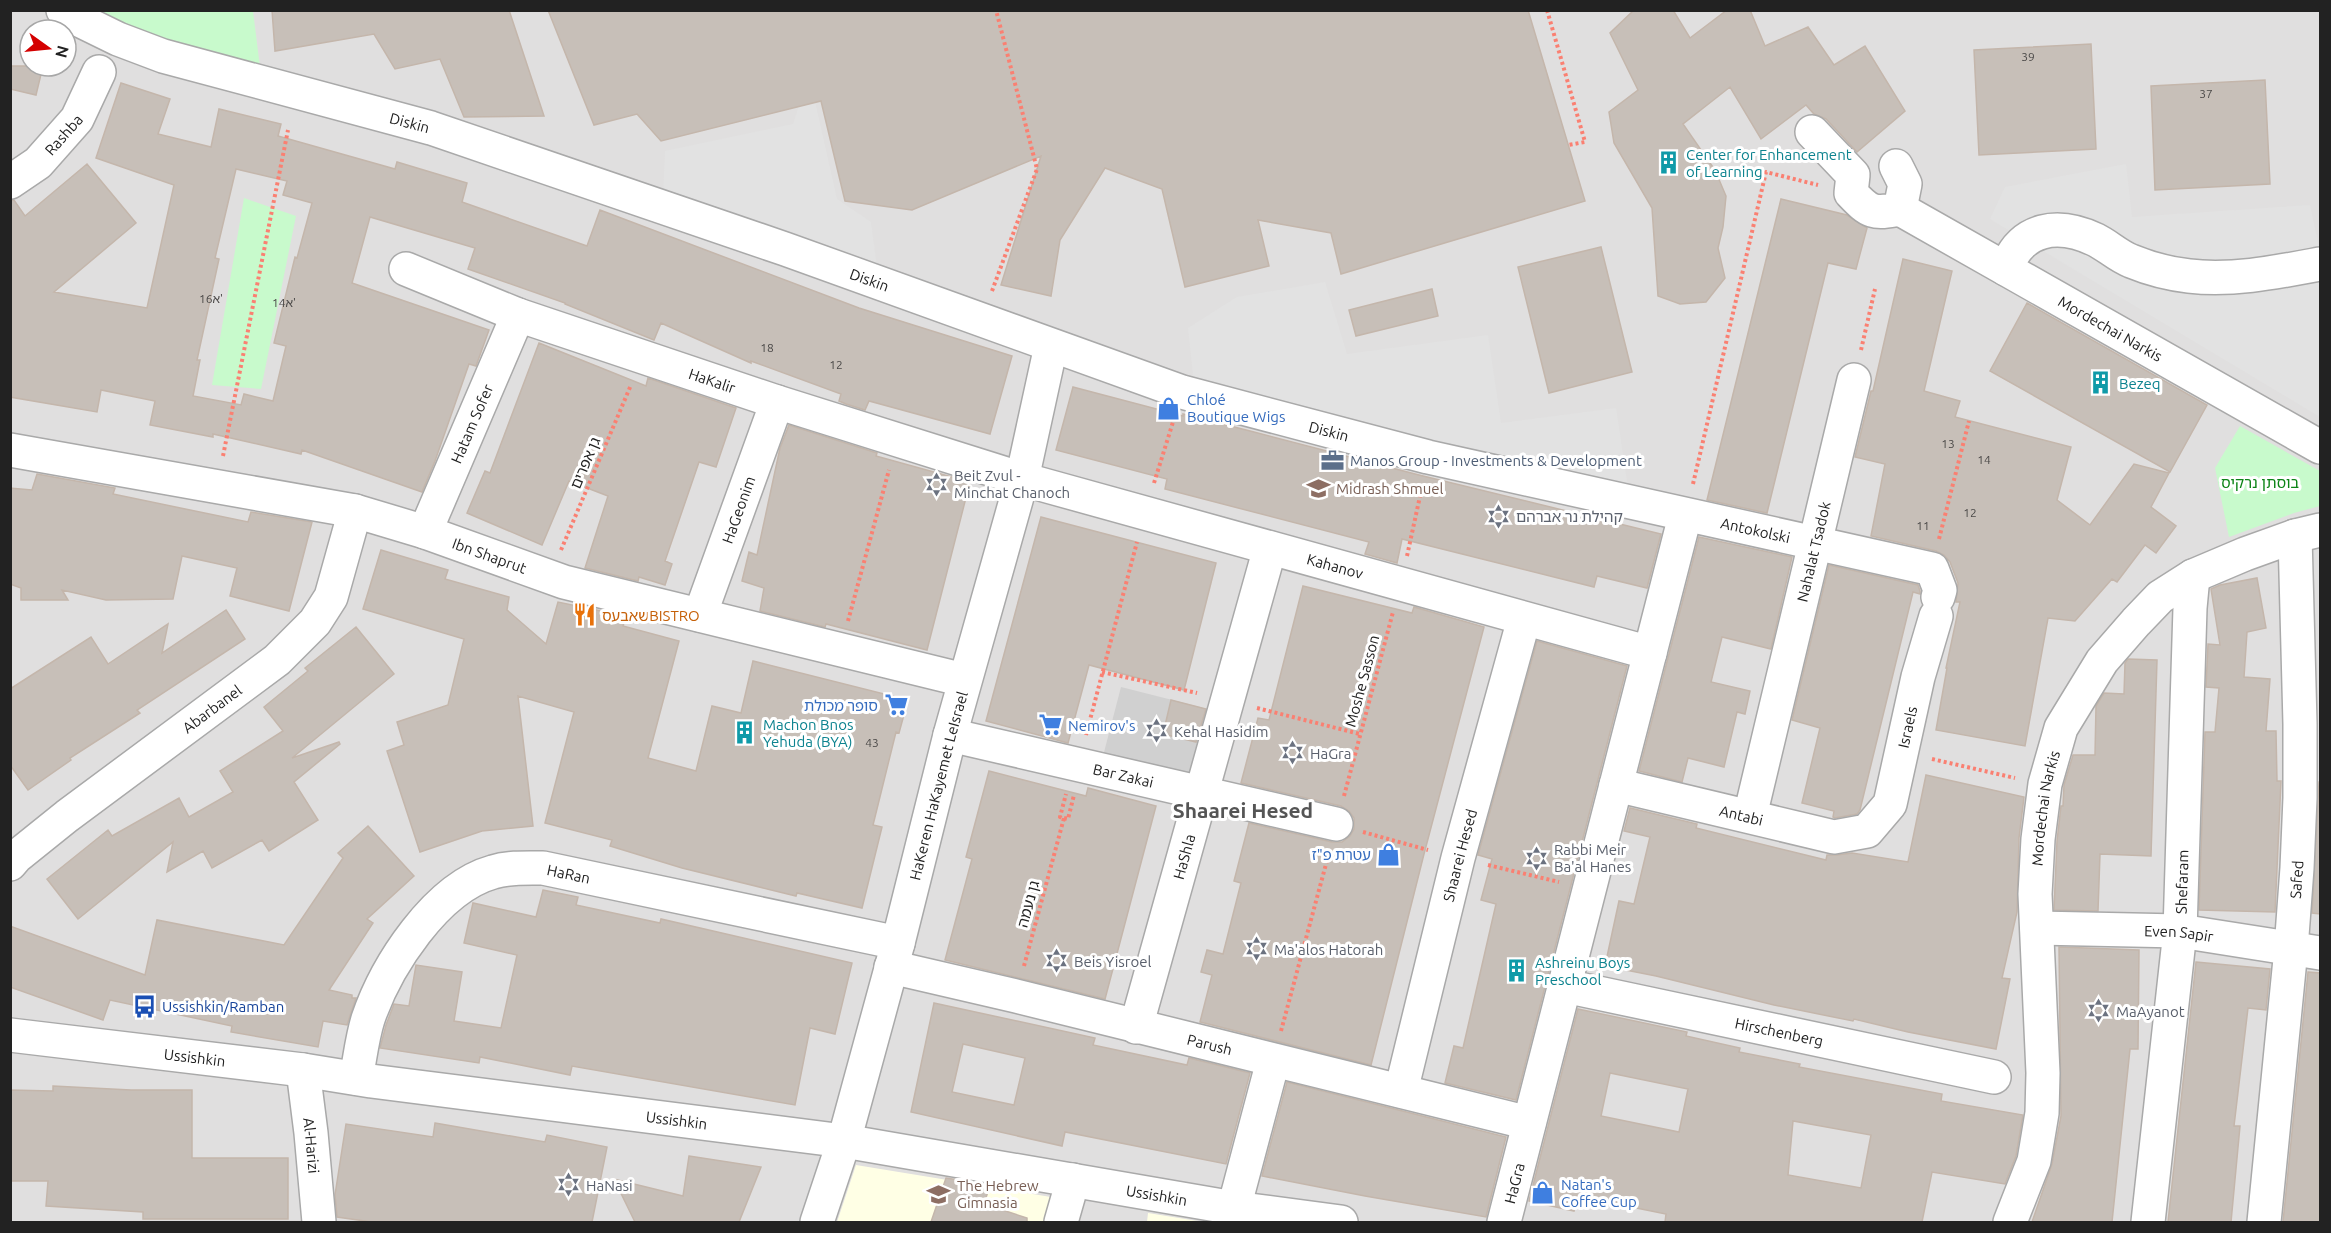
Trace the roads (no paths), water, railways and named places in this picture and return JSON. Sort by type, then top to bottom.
[{"type":"street","name":"Diskin","points":[[66,12],[118,39],[163,56],[431,128],[785,249],[1182,392],[1428,457],[1685,516]]},
{"type":"street","name":"Rashba","points":[[10,182],[38,163],[77,119],[99,72]]},
{"type":"street","points":[[1812,132],[1853,175],[1851,193],[1865,208],[1877,213],[1900,209],[1905,184],[1896,166]]},
{"type":"street","name":"Mordechai Narkis","points":[[1900,209],[2320,447]]},
{"type":"street","points":[[2006,269],[2012,253],[2030,238],[2048,229],[2066,230],[2095,240],[2130,261],[2187,276],[2218,278],[2258,275],[2320,264]]},
{"type":"street","name":"HaKalir","points":[[406,269],[518,315],[777,402],[1022,479]]},
{"type":"street","name":"Hatam Sofer","points":[[425,532],[518,315]]},
{"type":"street","name":"HaKeren HaKayemet LeIsrael","points":[[817,1222],[844,1141],[964,680],[1022,479],[1051,346]]},
{"type":"street","name":"Nahalat Tsadok","points":[[1750,816],[1854,380]]},
{"type":"street","name":"HaGeonim","points":[[700,615],[777,402]]},
{"type":"street","name":"Ibn Shaprut","points":[[10,450],[355,511],[425,532],[550,577],[964,680]]},
{"type":"street","name":"Kahanov","points":[[1022,479],[1650,653]]},
{"type":"street","name":"Abarbanel","points":[[10,864],[67,816],[277,660],[315,622],[331,597],[355,511]]},
{"type":"street","name":"Antokolski","points":[[1685,516],[1816,544],[1935,594]]},
{"type":"street","name":"HaGra","points":[[1504,1222],[1685,516]]},
{"type":"street","name":"Mordechai Narkis","points":[[2010,1222],[2034,1161],[2042,1113],[2043,1073],[2035,894],[2039,823],[2045,784],[2061,728],[2102,662],[2160,597],[2193,576],[2308,533]]},
{"type":"street","name":"Safed","points":[[2264,1222],[2306,951],[2300,798],[2308,533]]},
{"type":"street","name":"HaShla","points":[[1136,1027],[1270,548]]},
{"type":"street","name":"Shefaram","points":[[2148,1222],[2180,931],[2190,608],[2193,576]]},
{"type":"street","name":"Israels","points":[[1867,831],[1890,804],[1935,594]]},
{"type":"street","name":"Shaarei Hesed","points":[[1401,1091],[1473,862],[1524,619]]},
{"type":"street","name":"Bar Zakai","points":[[950,735],[1336,824]]},
{"type":"street","name":"Antabi","points":[[1616,785],[1834,837],[1867,831]]},
{"type":"street","name":"HaRan","points":[[356,1078],[368,1020],[383,983],[406,944],[438,905],[470,883],[492,872],[515,868],[543,868],[894,955]]},
{"type":"street","name":"Even Sapir","points":[[2037,928],[2180,931],[2306,951]]},
{"type":"street","name":"Parush","points":[[894,955],[1016,996],[1530,1123]]},
{"type":"street","name":"Hirschenberg","points":[[1565,986],[1994,1077]]},
{"type":"street","name":"Ussishkin","points":[[10,1035],[303,1070],[844,1141],[1234,1208],[1341,1222]]},
{"type":"street","points":[[1234,1208],[1273,1060]]},
{"type":"street","name":"Al-Harizi","points":[[303,1070],[319,1222]]},
{"type":"street","points":[[1061,1222],[1073,1180]]},
{"type":"place","name":"Center for Enhancement of Learning","points":[[1668,163]]},
{"type":"place","name":"Bezeq","points":[[2101,383]]},
{"type":"place","name":"Chloé Boutique Wigs","points":[[1169,408]]},
{"type":"place","name":"Manos Group - Investments & Development","points":[[1332,460]]},
{"type":"place","name":"Beit Zvul - Minchat Chanoch","points":[[936,484]]},
{"type":"place","name":"Midrash Shmuel","points":[[1318,488]]},
{"type":"place","name":"קהילת נר אברהם","points":[[1498,516]]},
{"type":"place","name":"שאבעסBISTRO","points":[[584,615]]},
{"type":"place","name":"סופר מכולת","points":[[896,705]]},
{"type":"place","name":"Nemirov's","points":[[1050,725]]},
{"type":"place","name":"Kehal Hasidim","points":[[1156,731]]},
{"type":"place","name":"Machon Bnos Yehuda (BYA)","points":[[745,733]]},
{"type":"place","name":"HaGra","points":[[1292,753]]},
{"type":"place","name":"עטרת פ\"ז","points":[[1389,854]]},
{"type":"place","name":"Rabbi Meir Ba'al Hanes","points":[[1536,858]]},
{"type":"place","name":"Ma'alos Hatorah","points":[[1256,949]]},
{"type":"place","name":"Beis Yisroel","points":[[1056,961]]},
{"type":"place","name":"Ashreinu Boys Preschool","points":[[1517,971]]},
{"type":"place","name":"Ussishkin/Ramban","points":[[144,1006]]},
{"type":"place","name":"MaAyanot","points":[[2098,1011]]},
{"type":"place","name":"HaNasi","points":[[568,1185]]},
{"type":"place","name":"Natan's Coffee Cup","points":[[1543,1193]]},
{"type":"place","name":"The Hebrew Gimnasia","points":[[939,1194]]},
{"type":"district","name":"Shaarei Hesed","points":[[1243,810]]},
{"type":"park label","name":"בוסתן נרקיס","points":[[2260,482]]}]
